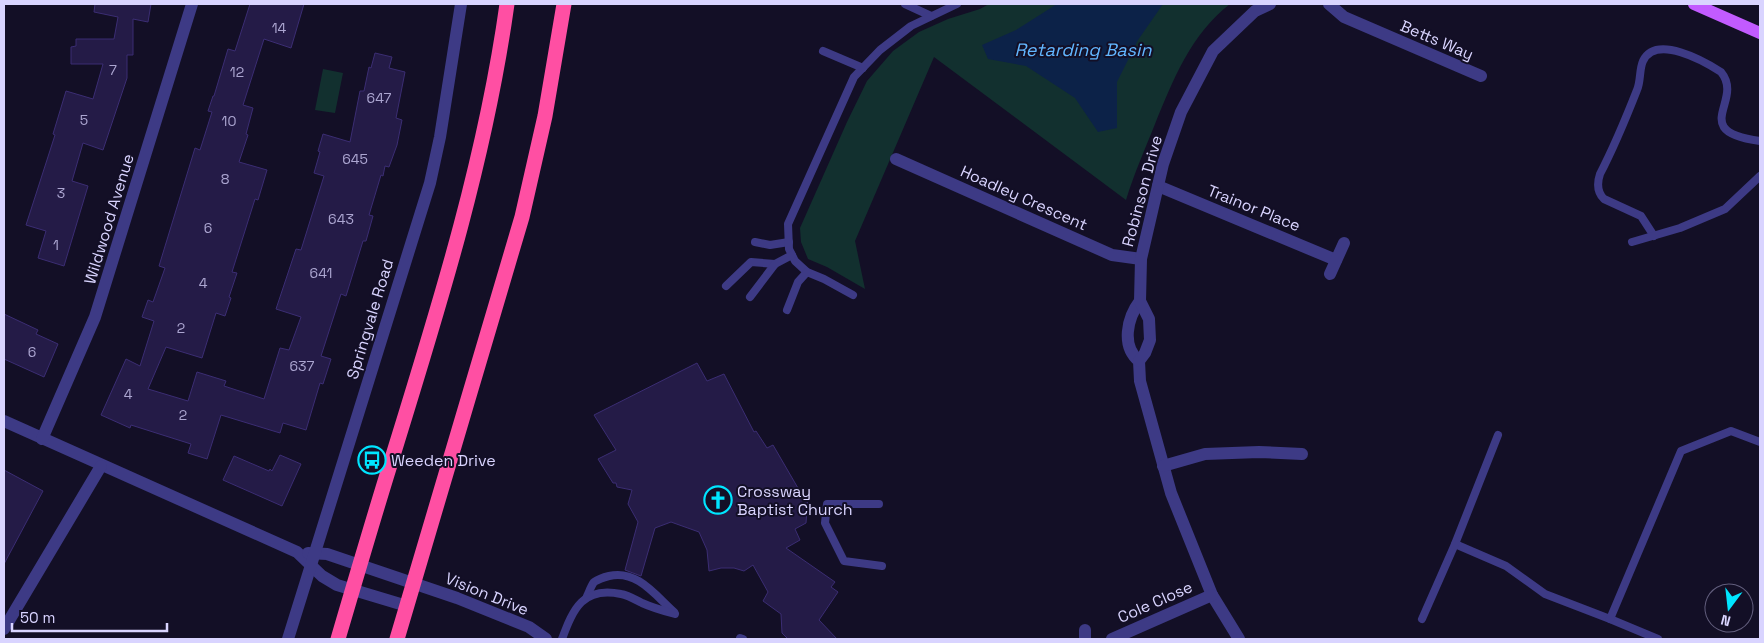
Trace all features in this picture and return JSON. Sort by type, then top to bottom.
[{"type":"highway","points":[[338,639],[467,205],[493,88],[507,4]]},
{"type":"highway","points":[[397,639],[524,208],[545,116],[564,4]]},
{"type":"main road","points":[[1694,4],[1760,33]]},
{"type":"street","name":"Wildwood Avenue","points":[[42,439],[69,381],[95,317],[192,4]]},
{"type":"street","name":"Springvale Road","points":[[288,639],[430,183],[440,137],[461,4]]},
{"type":"street","name":"Robinson Drive","points":[[1138,361],[1145,353],[1150,340],[1150,319],[1140,301],[1141,259],[1163,164],[1181,112],[1213,51],[1255,12],[1270,4]]},
{"type":"street","name":"Betts Way","points":[[1330,4],[1344,17],[1481,76]]},
{"type":"street","name":"Hoadley Crescent","points":[[896,159],[1112,255],[1141,259]]},
{"type":"street","name":"Trainor Place","points":[[1158,186],[1336,260]]},
{"type":"street","points":[[1330,274],[1344,243]]},
{"type":"street","name":"Robinson Drive","points":[[1140,301],[1131,313],[1128,325],[1128,345],[1132,356],[1138,361],[1140,381],[1170,493],[1212,595],[1239,639]]},
{"type":"street","points":[[4,422],[313,559],[322,576],[337,585],[407,606]]},
{"type":"street","points":[[1163,466],[1205,454],[1259,452],[1302,454]]},
{"type":"street","points":[[4,629],[101,466]]},
{"type":"street","points":[[313,559],[327,554],[414,583]]},
{"type":"street","name":"Vision Drive","points":[[414,583],[529,627],[546,639]]},
{"type":"street","name":"Cole Close","points":[[1112,639],[1212,595]]},
{"type":"lane","points":[[905,4],[932,16]]},
{"type":"lane","points":[[853,295],[807,272],[795,261],[789,242],[788,224],[854,78],[880,50],[911,26],[957,4]]},
{"type":"lane","points":[[1654,236],[1641,216],[1604,199],[1600,195],[1598,185],[1600,174],[1638,88],[1641,66],[1649,53],[1659,48],[1675,50],[1721,72],[1725,77],[1728,90],[1721,117],[1723,124],[1731,133],[1760,141]]},
{"type":"lane","points":[[823,51],[863,68]]},
{"type":"lane","points":[[1632,242],[1680,228],[1725,209],[1760,176]]},
{"type":"lane","points":[[756,242],[770,245],[789,242]]},
{"type":"lane","points":[[750,297],[775,264],[792,255]]},
{"type":"lane","points":[[726,286],[751,262],[775,264]]},
{"type":"lane","points":[[787,310],[798,282],[807,272]]},
{"type":"lane","points":[[1610,619],[1682,451],[1731,431],[1760,442]]},
{"type":"lane","points":[[1422,619],[1455,544],[1498,435]]},
{"type":"lane","points":[[879,504],[827,504],[825,523],[844,561],[882,566]]},
{"type":"lane","points":[[1455,544],[1506,566],[1545,594],[1658,639]]},
{"type":"lane","points":[[562,639],[572,613],[587,596],[594,582],[607,576],[617,575],[632,578],[645,585],[675,614],[655,609],[622,594],[607,593],[587,596]]},
{"type":"green space","points":[[989,4],[1230,4],[1204,29],[1176,75],[1126,200],[934,57],[855,241],[865,289],[827,267],[808,259],[801,242],[800,228],[867,81],[893,51],[919,32]]},
{"type":"green space","points":[[323,69],[343,73],[335,113],[315,110]]},
{"type":"water","name":"Retarding Basin","points":[[1057,4],[1163,4],[1138,40],[1117,82],[1117,128],[1098,132],[1075,98],[1026,66],[988,59],[982,45],[1016,30]]},
{"type":"building","points":[[95,4],[151,4],[148,22],[133,19],[133,55],[127,55],[127,78],[103,150],[83,143],[72,181],[88,186],[64,266],[38,258],[46,231],[26,225],[55,135],[53,134],[66,91],[93,99],[103,64],[71,64],[71,47],[76,46],[76,39],[114,39],[118,17],[94,12]]},
{"type":"building","points":[[250,4],[304,4],[291,48],[264,39],[243,105],[253,108],[246,134],[248,135],[239,162],[267,170],[258,200],[255,199],[232,272],[237,273],[225,316],[216,313],[202,358],[166,347],[148,389],[188,401],[197,372],[226,381],[224,386],[264,399],[280,348],[289,350],[301,317],[276,309],[296,249],[301,250],[324,176],[314,173],[323,134],[350,142],[360,91],[364,91],[369,67],[371,68],[375,53],[392,57],[389,68],[405,72],[396,118],[402,120],[397,145],[389,167],[385,166],[383,176],[381,175],[369,215],[373,216],[366,241],[363,241],[346,296],[341,294],[321,356],[331,359],[323,384],[320,383],[306,430],[283,423],[280,433],[221,415],[207,459],[188,453],[191,444],[131,425],[130,428],[101,415],[126,359],[140,366],[154,321],[142,317],[148,300],[153,302],[165,268],[159,266],[195,148],[200,150],[212,112],[208,111],[228,49],[235,51]]},
{"type":"building","points":[[4,314],[38,330],[36,334],[58,344],[44,377],[4,359]]},
{"type":"building","name":"Crossway Baptist Church","points":[[697,363],[707,381],[724,374],[754,432],[756,431],[767,448],[773,445],[802,495],[808,496],[806,523],[795,529],[800,540],[786,548],[835,582],[831,587],[838,592],[819,620],[837,639],[788,639],[782,633],[781,614],[763,601],[768,592],[753,565],[744,571],[734,568],[721,568],[709,571],[707,550],[699,532],[671,522],[655,528],[641,576],[625,570],[638,522],[628,504],[632,490],[617,487],[598,459],[616,450],[594,415]]},
{"type":"building","points":[[280,455],[301,464],[282,506],[223,480],[234,456],[272,471]]},
{"type":"building","points":[[4,470],[43,491],[4,564]]},
{"type":"place","name":"Weeden Drive","points":[[372,460]]},
{"type":"place","name":"Crossway Baptist Church","points":[[718,500]]}]
